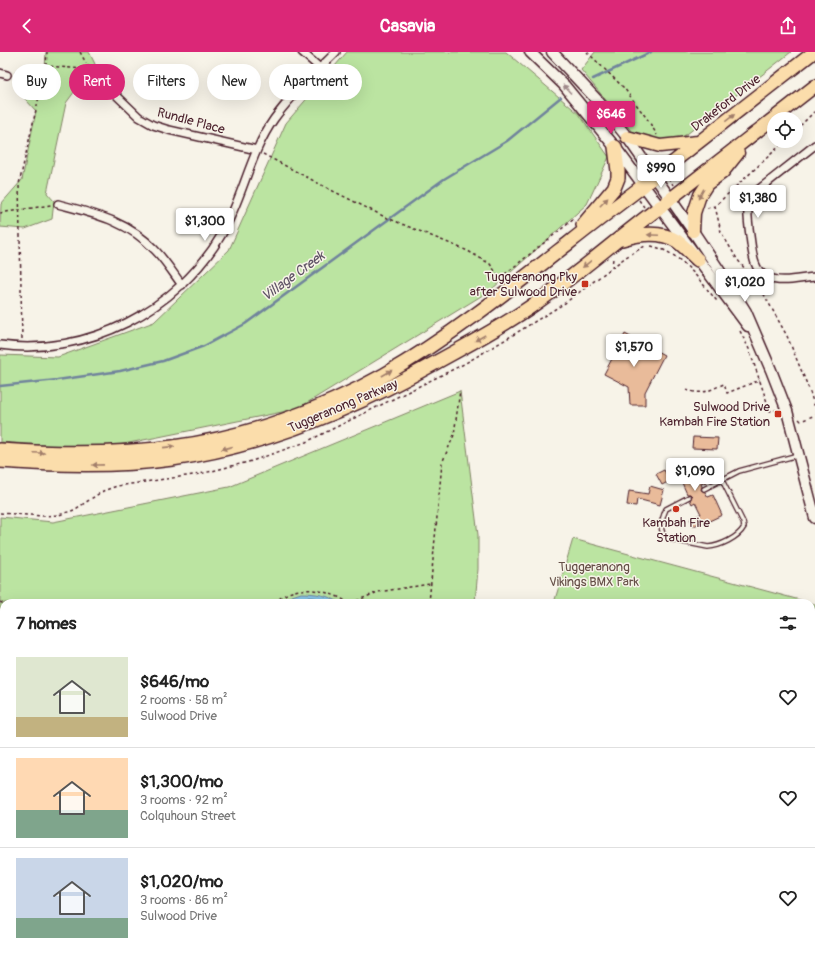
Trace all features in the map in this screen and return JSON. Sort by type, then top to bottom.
[{"type":"highway","name":"Drakeford Drive","points":[[639,189],[814,52]]},
{"type":"highway","points":[[660,207],[815,86]]},
{"type":"highway","points":[[693,231],[694,213],[698,199],[703,190],[707,184],[722,173],[754,134]]},
{"type":"highway","points":[[627,137],[657,146],[700,142]]},
{"type":"highway","points":[[570,242],[614,188],[618,178],[615,147]]},
{"type":"highway","name":"Tuggeranong Parkway","points":[[0,450],[91,454],[173,447],[242,433],[302,413],[356,390],[410,360],[503,295],[639,189]]},
{"type":"highway","name":"Tuggeranong Parkway","points":[[0,461],[78,465],[118,464],[171,459],[224,449],[264,438],[308,423],[372,397],[396,385],[502,325],[566,282],[660,207]]},
{"type":"highway","points":[[617,240],[643,235],[662,235],[677,242],[698,260]]},
{"type":"main road","points":[[530,52],[564,85],[615,147],[639,189],[660,207],[693,231],[740,302],[753,327],[787,411],[815,518]]},
{"type":"main road","points":[[552,52],[597,100],[627,137],[655,176],[660,207],[761,346]]},
{"type":"street","points":[[302,52],[316,64]]},
{"type":"street","points":[[324,64],[336,52]]},
{"type":"street","name":"Rundle Place","points":[[122,100],[139,116],[153,125],[257,150]]},
{"type":"street","points":[[0,345],[22,347],[50,346],[76,342],[101,334],[125,324],[149,310],[182,285],[200,265],[222,233],[234,210],[257,150],[278,114],[289,100]]},
{"type":"street","points":[[815,145],[758,190],[750,199],[748,210],[754,262],[758,270],[773,280],[815,277]]},
{"type":"street","points":[[58,204],[110,219],[127,227],[142,237],[156,250],[182,285]]},
{"type":"lane","points":[[704,489],[739,471],[799,454]]},
{"type":"lane","points":[[689,497],[666,509],[661,525],[664,536],[668,539],[713,547],[739,534],[744,527],[743,522],[722,480]]},
{"type":"path","points":[[46,64],[47,52]]},
{"type":"path","points":[[80,52],[87,64]]},
{"type":"path","points":[[587,52],[624,88],[648,120],[657,134],[657,146]]},
{"type":"path","points":[[22,347],[19,184],[38,100]]},
{"type":"path","points":[[803,123],[815,111]]},
{"type":"path","points":[[706,208],[715,206],[777,148]]},
{"type":"path","points":[[257,150],[385,217],[468,251],[490,264],[500,278],[577,216]]},
{"type":"path","points":[[639,189],[660,207]]},
{"type":"path","points":[[0,213],[58,204]]},
{"type":"path","points":[[715,206],[721,232],[737,259],[761,289],[787,336],[809,389],[815,408]]},
{"type":"path","points":[[647,245],[666,250],[683,262],[718,302]]},
{"type":"path","points":[[739,329],[749,349],[770,411],[777,410],[778,414]]},
{"type":"path","points":[[686,390],[698,393],[705,392],[724,384],[727,393],[760,380]]},
{"type":"path","points":[[429,599],[442,463],[454,435],[460,390]]},
{"type":"path","points":[[799,419],[801,421],[815,415]]},
{"type":"path","points":[[360,599],[378,592],[430,584]]},
{"type":"path","points":[[280,599],[288,594],[305,590],[314,590],[335,595],[342,599]]},
{"type":"green space","points":[[46,52],[89,52],[95,64],[69,64],[69,99],[66,103],[47,193],[54,201],[52,219],[25,229],[0,227],[1,204],[22,180],[36,111],[26,100],[61,100],[61,64],[45,64]]},
{"type":"green space","points":[[347,52],[506,52],[579,114],[609,157],[587,204],[491,290],[297,409],[99,449],[0,442],[0,355],[58,357],[154,322],[229,250],[286,123],[306,100],[362,100],[362,64],[337,64]]},
{"type":"green space","points":[[595,52],[791,52],[687,134],[676,140],[664,143],[633,133],[581,70]]},
{"type":"green space","points":[[460,391],[478,535],[478,569],[475,599],[0,599],[0,517],[53,522],[229,487]]},
{"type":"green space","name":"Tuggeranong Vikings BMX Park","points":[[573,539],[796,599],[555,599]]},
{"type":"water","points":[[301,593],[311,593],[333,599],[285,599]]},
{"type":"building","points":[[625,334],[664,355],[645,392],[645,405],[630,405],[629,387],[604,374]]},
{"type":"building","points":[[693,437],[718,438],[717,449],[692,448]]},
{"type":"building","points":[[696,461],[706,482],[701,484],[701,490],[705,492],[708,497],[713,495],[722,515],[705,523],[704,521],[694,526],[690,519],[701,514],[695,502],[692,504],[690,500],[692,496],[687,494],[679,476],[662,485],[656,474],[664,470],[667,475]]},
{"type":"building","points":[[650,486],[664,490],[660,505],[637,499],[636,506],[627,505],[629,491],[648,494]]},
{"type":"waterway","name":"Village Creek","points":[[593,79],[651,52]]},
{"type":"waterway","name":"Village Creek","points":[[0,386],[120,371],[163,361],[204,346],[245,324],[444,179],[507,141],[561,97]]},
{"type":"place","name":"Tuggeranong Pky after Sulwood Drive","points":[[585,284]]},
{"type":"place","name":"Sulwood Drive Kambah Fire Station","points":[[778,414]]},
{"type":"place","name":"Kambah Fire Station","points":[[676,509]]}]
